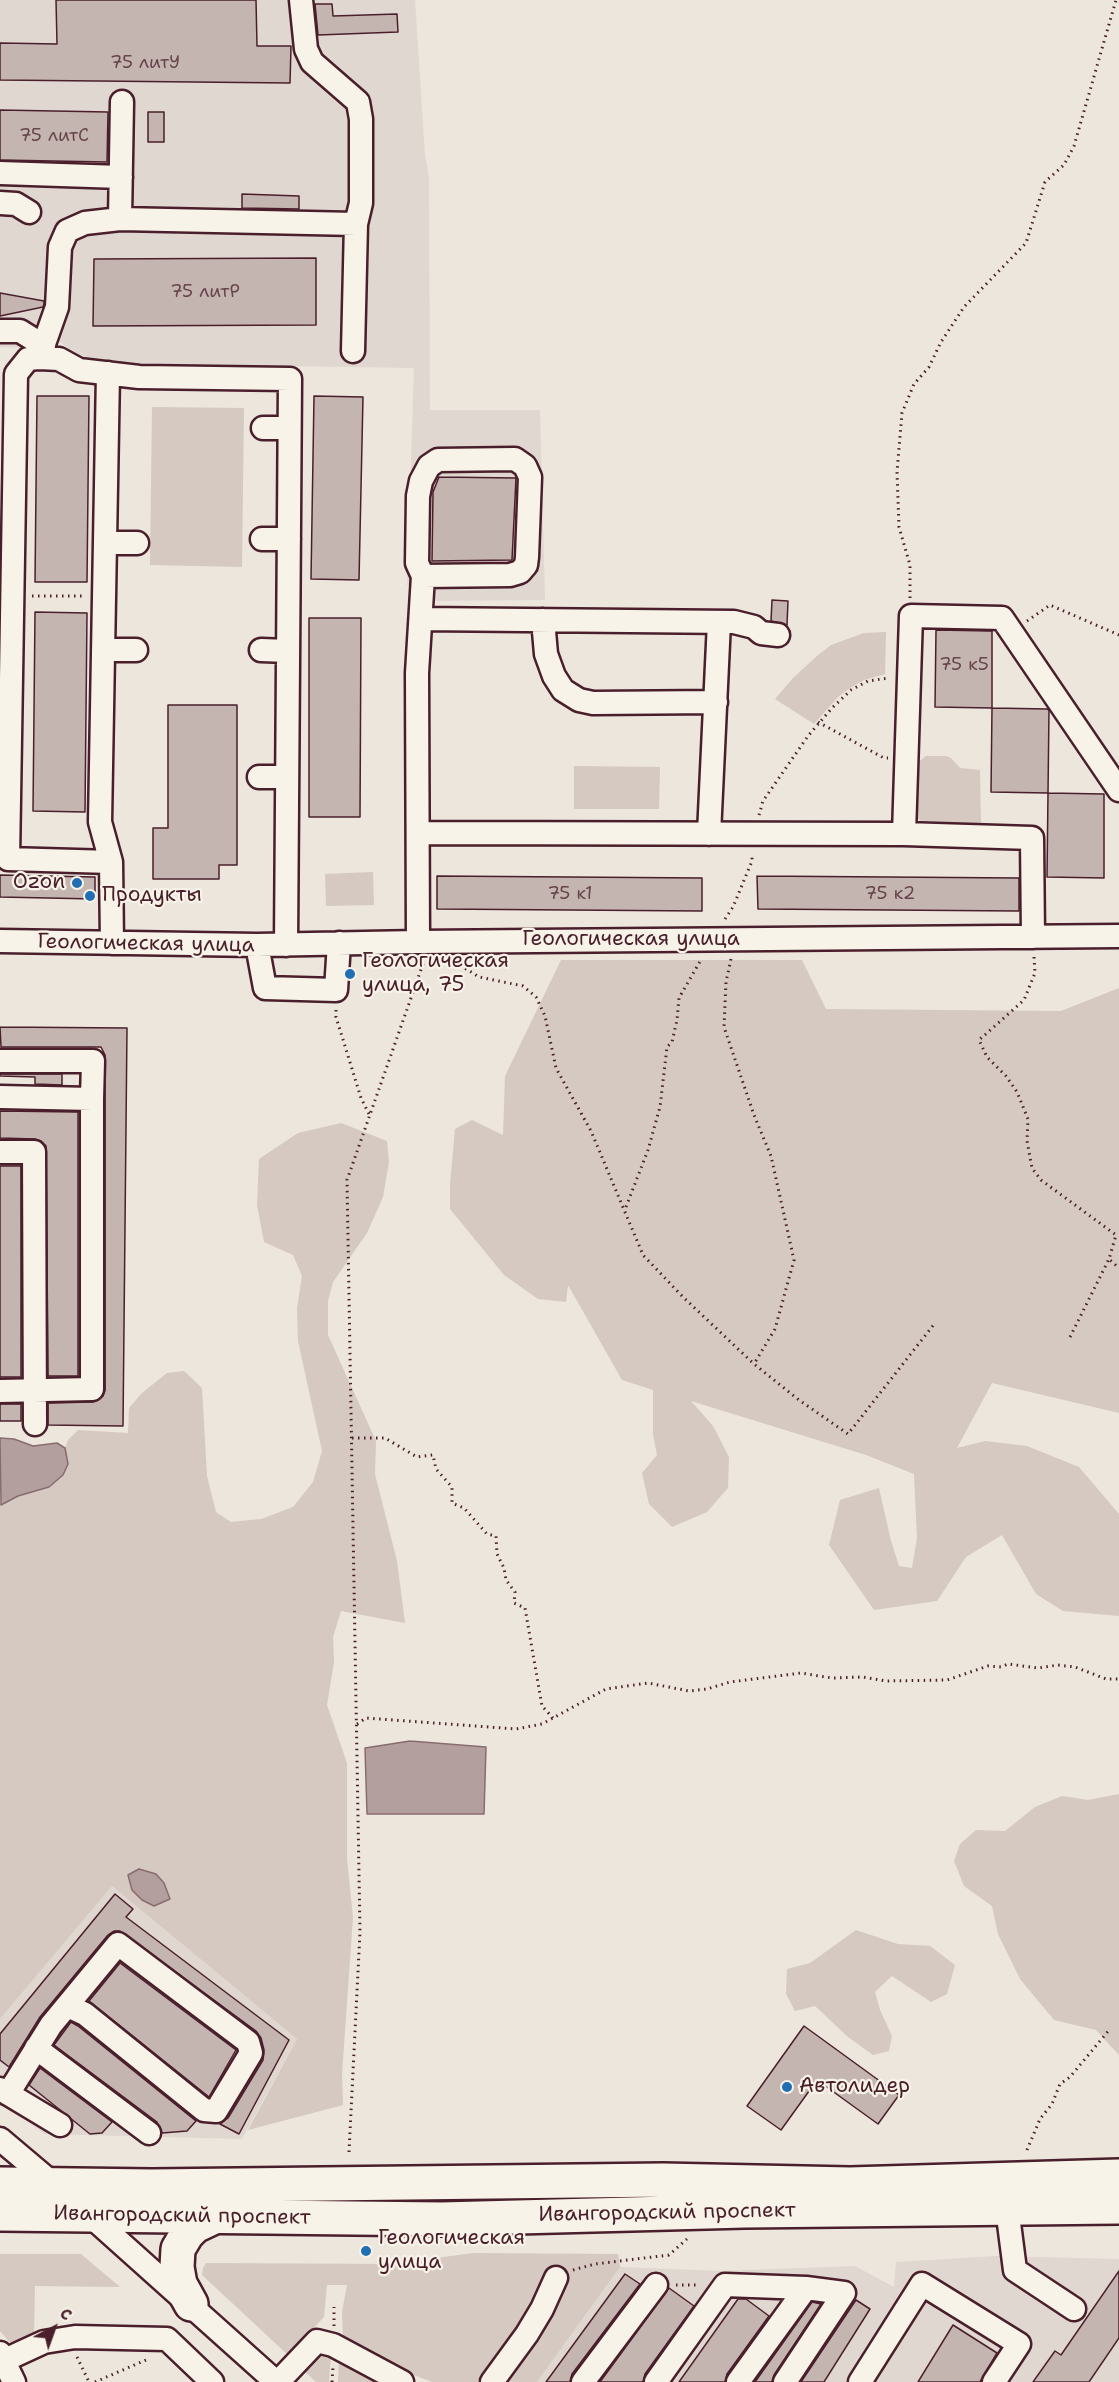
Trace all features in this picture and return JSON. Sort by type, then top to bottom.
[{"type":"highway","name":"Ивангородский проспект","points":[[0,2184],[152,2186],[663,2180],[850,2184],[1119,2176]]},
{"type":"highway","name":"Ивангородский проспект","points":[[0,2214],[442,2219],[745,2211],[1119,2207]]},
{"type":"highway","points":[[190,2304],[180,2284],[177,2267],[178,2249],[195,2226],[214,2217]]},
{"type":"street","points":[[301,0],[306,48],[312,62],[358,102],[361,119],[361,203],[356,224],[353,351]]},
{"type":"street","points":[[120,219],[122,102]]},
{"type":"street","points":[[0,173],[121,177]]},
{"type":"street","points":[[0,203],[16,204],[29,212]]},
{"type":"street","points":[[111,862],[8,859],[16,374],[28,359],[41,352],[57,307],[60,247],[67,231],[85,223],[120,219],[356,224]]},
{"type":"street","points":[[0,331],[20,331],[41,352],[78,370],[139,377],[290,379],[286,945]]},
{"type":"street","points":[[108,373],[100,822],[111,862],[112,943]]},
{"type":"street","points":[[263,428],[289,428]]},
{"type":"street","points":[[423,576],[510,575],[520,572],[526,565],[527,557],[530,477],[525,466],[515,459],[438,460],[429,466],[421,481],[418,496],[417,563],[423,576],[417,673],[418,833],[425,942]]},
{"type":"street","points":[[262,539],[289,539]]},
{"type":"street","points":[[105,543],[137,543]]},
{"type":"street","points":[[904,834],[911,616],[1002,618],[1119,790]]},
{"type":"street","points":[[421,619],[743,623],[754,627],[761,633],[778,635]]},
{"type":"street","points":[[543,620],[546,654],[554,676],[563,690],[579,700],[716,702]]},
{"type":"street","points":[[710,834],[719,622]]},
{"type":"street","points":[[103,650],[136,650]]},
{"type":"street","points":[[261,650],[288,651]]},
{"type":"street","points":[[260,777],[287,777]]},
{"type":"street","points":[[418,833],[904,834],[1032,838],[1034,937]]},
{"type":"street","name":"Геологическая улица","points":[[0,941],[286,945],[1119,936]]},
{"type":"street","points":[[257,945],[265,988],[336,990],[339,943]]},
{"type":"street","points":[[0,1061],[93,1061],[92,1389],[0,1390]]},
{"type":"street","points":[[0,1097],[92,1099]]},
{"type":"street","points":[[0,1152],[34,1152],[33,1390],[35,1424]]},
{"type":"street","points":[[60,2125],[4,2092],[51,2025],[118,1944],[248,2042],[251,2054],[216,2111],[204,2110],[85,2014],[68,2006]]},
{"type":"street","points":[[36,2048],[149,2133]]},
{"type":"street","points":[[0,2139],[90,2215],[277,2382],[317,2341],[333,2344],[402,2382]]},
{"type":"street","points":[[1007,2208],[1015,2270],[1074,2309]]},
{"type":"street","points":[[492,2382],[513,2356],[532,2326],[556,2278]]},
{"type":"street","points":[[860,2382],[922,2284],[1019,2344],[994,2382]]},
{"type":"street","points":[[583,2382],[656,2285]]},
{"type":"street","points":[[656,2382],[725,2285],[806,2288],[843,2294],[785,2382]]},
{"type":"street","points":[[738,2382],[806,2288]]},
{"type":"street","points":[[14,2382],[2,2357],[44,2342],[75,2337],[167,2339],[212,2382]]},
{"type":"path","points":[[911,616],[910,565],[900,527],[897,472],[902,413],[914,384],[928,367],[964,307],[1026,243],[1045,182],[1064,165],[1074,146],[1116,0]]},
{"type":"path","points":[[12,598],[104,597]]},
{"type":"path","points":[[1012,632],[1050,605],[1119,634]]},
{"type":"path","points":[[626,1209],[648,1150],[660,1107],[668,1047],[672,1042],[677,1020],[679,998],[711,940],[733,907],[752,861],[754,834],[764,801],[818,722],[851,690],[868,681],[909,677]]},
{"type":"path","points":[[818,722],[884,758],[906,760]]},
{"type":"path","points":[[1034,937],[1035,973],[1024,1000],[979,1040],[987,1057],[1006,1076],[1017,1092],[1028,1119],[1027,1142],[1032,1168],[1041,1180],[1116,1235],[1109,1259],[1070,1337]]},
{"type":"path","points":[[735,939],[726,982],[724,1027],[754,1115],[771,1156],[794,1260],[776,1329],[754,1364]]},
{"type":"path","points":[[349,2152],[360,1932],[348,1180],[425,942],[479,977],[523,986],[536,997],[545,1016],[556,1068],[591,1131],[644,1255],[683,1297],[754,1364],[799,1400],[848,1434],[935,1323]]},
{"type":"path","points":[[336,990],[336,1017],[361,1098],[370,1116]]},
{"type":"path","points":[[1109,1259],[1119,1268]]},
{"type":"path","points":[[352,1438],[385,1438],[417,1457],[433,1455],[435,1469],[452,1487],[452,1503],[464,1508],[487,1534],[496,1536],[497,1554],[504,1568],[506,1580],[515,1592],[514,1603],[525,1608],[542,1706],[553,1718]]},
{"type":"path","points":[[357,1724],[366,1718],[516,1729],[542,1724],[606,1689],[648,1683],[689,1690],[707,1689],[730,1682],[801,1673],[832,1678],[863,1677],[886,1681],[947,1680],[988,1666],[1001,1667],[1008,1664],[1038,1668],[1058,1665],[1076,1667],[1106,1679],[1119,1679]]},
{"type":"path","points":[[1027,2150],[1040,2119],[1052,2104],[1060,2084],[1070,2077],[1110,2029]]},
{"type":"path","points":[[556,2278],[569,2271],[596,2264],[669,2254],[687,2240]]},
{"type":"path","points":[[656,2285],[725,2285]]},
{"type":"path","points":[[75,2352],[89,2382]]},
{"type":"path","points":[[95,2382],[149,2358]]},
{"type":"shaded area","points":[[0,0],[415,0],[425,155],[429,177],[430,410],[540,410],[545,600],[417,601],[416,586],[407,585],[414,368],[85,363],[58,340],[59,325],[37,330],[23,348],[0,347]]},
{"type":"shaded area","points":[[152,407],[244,408],[242,567],[150,565]]},
{"type":"shaded area","points":[[886,632],[885,674],[864,680],[850,688],[838,697],[814,724],[775,699],[793,678],[831,645],[864,633]]},
{"type":"shaded area","points":[[926,756],[946,756],[960,768],[980,770],[981,825],[926,824],[917,818],[914,814],[916,764]]},
{"type":"shaded area","points":[[574,766],[660,767],[659,809],[574,809]]},
{"type":"shaded area","points":[[373,872],[374,905],[326,906],[325,874]]},
{"type":"shaded area","points":[[561,960],[802,960],[826,1009],[1061,1011],[1119,988],[1119,1413],[992,1383],[957,1448],[985,1441],[1027,1446],[1079,1467],[1119,1514],[1119,1616],[1063,1611],[1036,1594],[1002,1535],[966,1557],[937,1601],[874,1610],[829,1545],[840,1500],[879,1488],[899,1566],[912,1568],[917,1538],[914,1474],[866,1455],[691,1401],[713,1426],[729,1457],[728,1488],[707,1512],[672,1527],[649,1504],[642,1473],[657,1455],[653,1434],[653,1390],[622,1380],[568,1285],[566,1302],[538,1299],[504,1275],[450,1209],[455,1129],[472,1120],[503,1135],[505,1076]]},
{"type":"shaded area","points":[[341,1123],[387,1141],[389,1162],[383,1197],[367,1233],[333,1282],[328,1301],[328,1335],[376,1441],[375,1474],[397,1561],[405,1623],[341,1611],[333,1637],[334,1662],[327,1705],[347,1763],[347,1859],[353,1917],[342,2074],[343,2105],[248,2130],[297,2039],[112,1886],[0,2019],[0,1503],[2,1505],[18,1496],[49,1487],[63,1476],[68,1464],[65,1448],[68,1440],[78,1430],[128,1433],[129,1408],[142,1393],[167,1373],[184,1371],[202,1388],[207,1476],[216,1512],[231,1522],[261,1519],[293,1507],[313,1482],[322,1451],[298,1341],[297,1308],[302,1276],[293,1255],[264,1242],[257,1205],[259,1159],[298,1133]]},
{"type":"shaded area","points":[[0,1438],[14,1439],[33,1446],[57,1443],[65,1448],[68,1464],[63,1475],[49,1487],[18,1496],[1,1505]]},
{"type":"shaded area","points":[[410,1741],[486,1747],[484,1814],[367,1814],[365,1748]]},
{"type":"shaded area","points":[[1119,1794],[1119,2055],[1096,2030],[1054,2020],[1020,1979],[998,1934],[992,1906],[964,1886],[954,1861],[960,1844],[976,1830],[1005,1831],[1035,1807],[1062,1796],[1088,1800]]},
{"type":"shaded area","points":[[139,1869],[156,1874],[164,1883],[170,1899],[154,1906],[142,1900],[132,1890],[128,1875]]},
{"type":"shaded area","points":[[112,1886],[297,2039],[242,2139],[44,2134],[0,2098],[0,2019]]},
{"type":"shaded area","points":[[856,1930],[898,1944],[930,1946],[955,1965],[947,1994],[931,2002],[892,1976],[875,1992],[880,2010],[892,2036],[889,2051],[873,2055],[848,2037],[815,2006],[795,2011],[786,1994],[787,1969],[810,1963]]},
{"type":"shaded area","points":[[473,2253],[618,2254],[620,2267],[537,2382],[499,2382],[566,2277],[563,2267],[553,2273],[494,2368],[477,2382],[432,2382],[403,2371],[343,2341],[342,2312],[347,2285],[327,2285],[324,2317],[288,2355],[202,2275],[206,2263],[392,2264]]},
{"type":"shaded area","points":[[0,2254],[81,2254],[120,2287],[35,2286],[34,2335],[12,2345],[0,2331]]},
{"type":"shaded area","points":[[996,2256],[1119,2259],[1119,2382],[537,2382],[620,2267],[720,2271],[855,2266],[894,2287],[896,2262]]},
{"type":"shaded area","points":[[317,2352],[331,2353],[329,2382],[316,2382],[300,2367]]},
{"type":"shaded area","points":[[339,2357],[380,2382],[338,2382]]},
{"type":"building","points":[[56,0],[256,0],[257,46],[291,46],[290,83],[0,80],[0,43],[57,44]]},
{"type":"building","points":[[315,4],[332,4],[333,16],[397,14],[398,32],[318,35]]},
{"type":"building","points":[[0,110],[108,112],[107,162],[0,160]]},
{"type":"building","points":[[148,112],[164,112],[164,142],[148,142]]},
{"type":"building","points":[[242,194],[299,196],[299,209],[242,208]]},
{"type":"building","points":[[316,258],[316,325],[93,326],[94,259]]},
{"type":"building","points":[[0,293],[44,301],[44,304],[43,307],[0,316]]},
{"type":"building","points":[[37,396],[89,396],[87,582],[35,582]]},
{"type":"building","points":[[314,396],[363,397],[359,580],[311,579]]},
{"type":"building","points":[[439,477],[516,478],[512,560],[432,561],[433,492]]},
{"type":"building","points":[[772,600],[788,601],[787,625],[771,621]]},
{"type":"building","points":[[35,612],[87,613],[85,812],[33,811]]},
{"type":"building","points":[[309,618],[361,618],[360,817],[309,817]]},
{"type":"building","points":[[936,630],[992,631],[992,708],[935,707]]},
{"type":"building","points":[[168,705],[237,705],[237,865],[219,865],[219,879],[153,879],[153,828],[168,828]]},
{"type":"building","points":[[992,708],[1049,710],[1048,793],[991,792]]},
{"type":"building","points":[[1048,793],[1104,794],[1104,878],[1047,877]]},
{"type":"building","points":[[0,875],[95,877],[95,899],[0,897]]},
{"type":"building","points":[[437,876],[702,878],[702,911],[437,909]]},
{"type":"building","points":[[757,876],[1019,878],[1019,911],[758,909]]},
{"type":"building","points":[[0,1027],[127,1028],[123,1426],[48,1425],[48,1403],[93,1402],[103,1396],[105,1390],[105,1055],[101,1047],[1,1047]]},
{"type":"building","points":[[0,1074],[62,1074],[62,1085],[35,1084],[35,1077],[0,1076]]},
{"type":"building","points":[[0,1111],[78,1112],[78,1376],[48,1376],[46,1146],[35,1139],[0,1138]]},
{"type":"building","points":[[0,1166],[21,1166],[21,1377],[0,1377]]},
{"type":"building","points":[[0,1404],[21,1404],[21,1421],[0,1421]]},
{"type":"building","points":[[115,1894],[133,1909],[126,1917],[289,2040],[239,2134],[220,2124],[228,2118],[263,2060],[264,2050],[261,2038],[256,2031],[120,1931],[114,1931],[108,1935],[40,2017],[9,2067],[0,2060],[0,2034]]},
{"type":"building","points":[[120,1963],[236,2050],[209,2097],[89,2001]]},
{"type":"building","points":[[71,2022],[196,2121],[187,2131],[162,2133],[157,2122],[54,2045]]},
{"type":"building","points":[[804,2026],[899,2095],[878,2124],[817,2080],[781,2130],[747,2106]]},
{"type":"building","points":[[40,2068],[112,2122],[102,2133],[90,2134],[29,2085]]},
{"type":"building","points":[[1119,2271],[1119,2338],[1089,2382],[1033,2382],[1055,2351],[1061,2355]]},
{"type":"building","points":[[625,2274],[640,2284],[572,2374],[570,2382],[546,2382]]},
{"type":"building","points":[[669,2288],[694,2306],[645,2374],[643,2382],[600,2382]]},
{"type":"building","points":[[738,2299],[746,2299],[769,2316],[727,2374],[725,2382],[679,2382]]},
{"type":"building","points":[[856,2300],[870,2309],[824,2382],[801,2382]]},
{"type":"building","points":[[812,2302],[821,2304],[774,2375],[772,2382],[755,2382]]},
{"type":"building","points":[[953,2325],[997,2353],[980,2382],[918,2382]]},
{"type":"place","name":"Ozon","points":[[77,883]]},
{"type":"place","name":"Продукты","points":[[90,896]]},
{"type":"place","name":"Геологическая улица, 75","points":[[350,974]]},
{"type":"place","name":"Автолидер","points":[[787,2087]]},
{"type":"place","name":"Геологическая улица","points":[[366,2251]]}]
